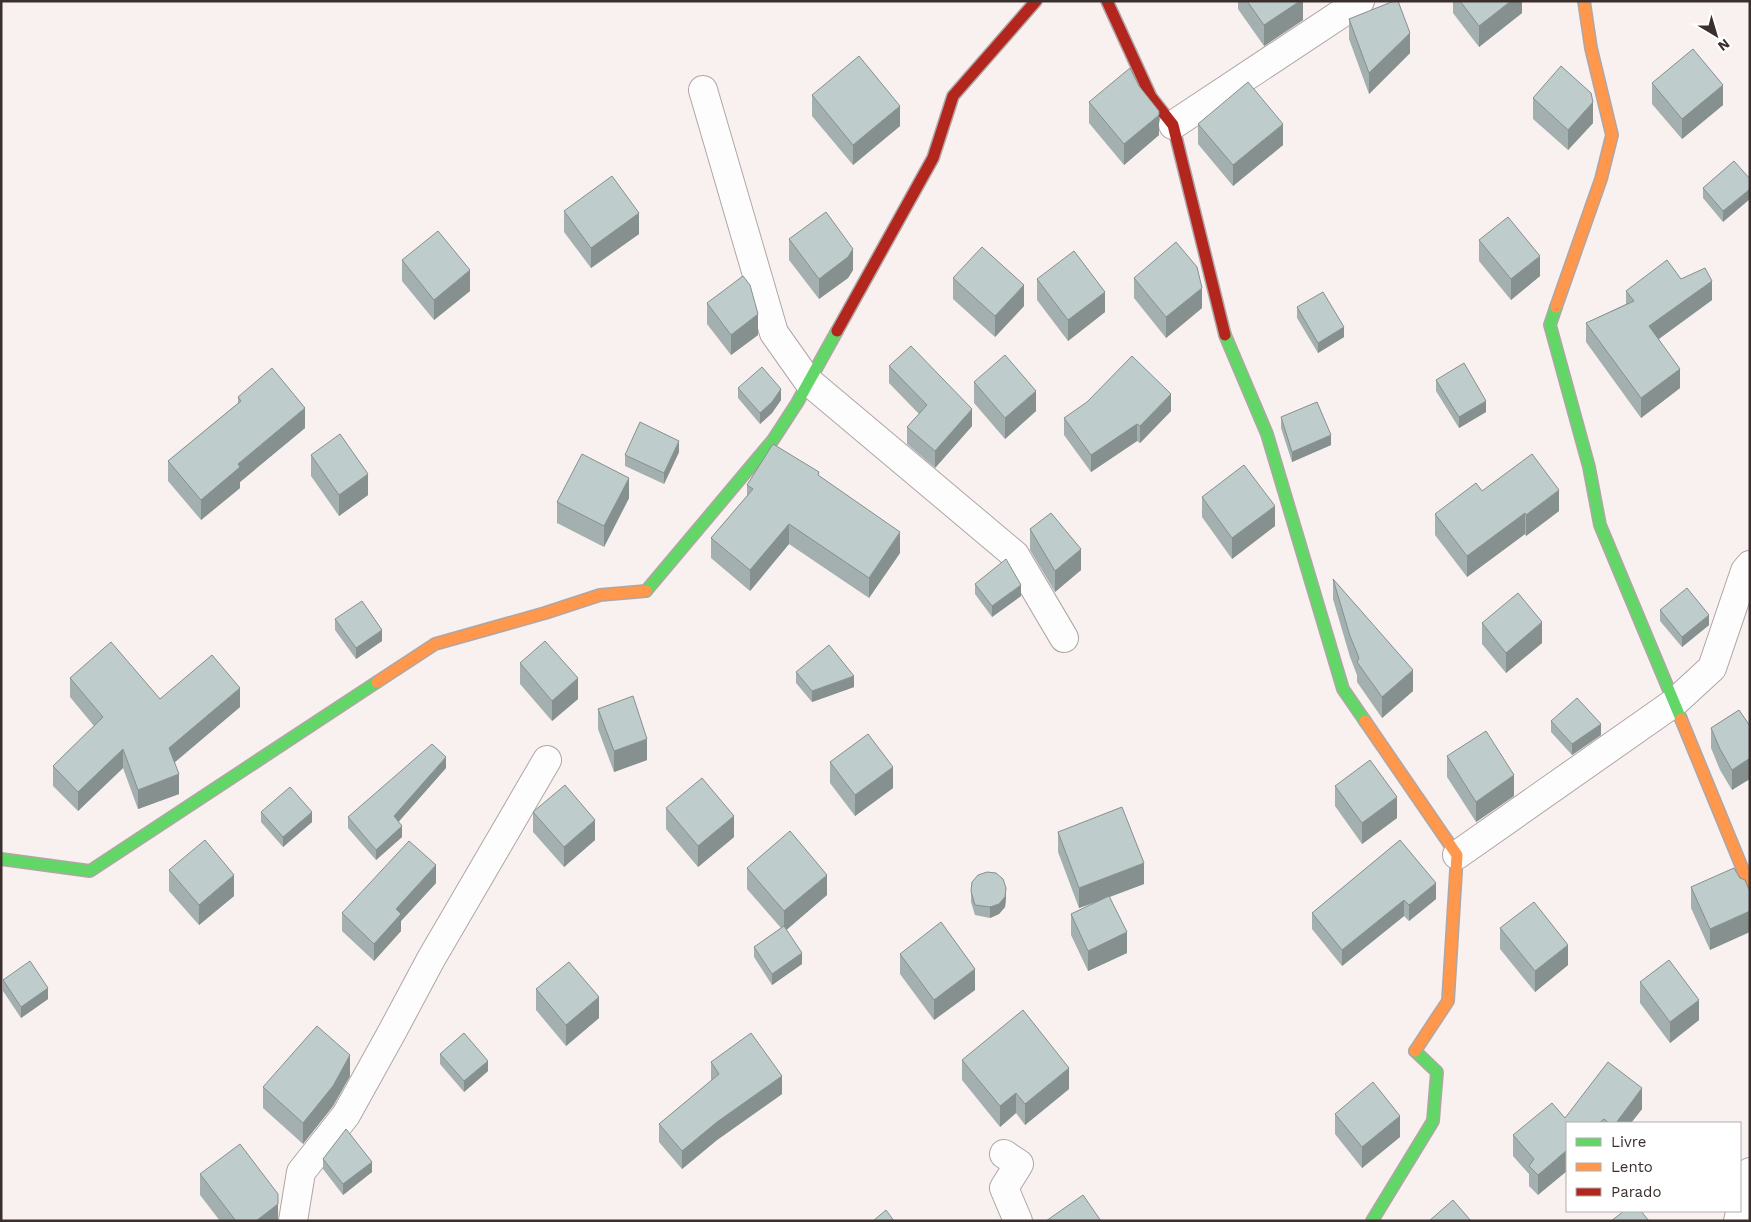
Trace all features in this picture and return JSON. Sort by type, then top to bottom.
[{"type":"street","points":[[1,859],[90,871],[434,644],[545,613],[600,595],[647,591],[773,440],[797,403],[933,158],[953,96],[1036,1]]},
{"type":"street","points":[[1107,1],[1151,97],[1174,125],[1225,336],[1267,434],[1343,689],[1457,855],[1448,1001],[1416,1051],[1437,1072],[1433,1121],[1372,1221]]},
{"type":"street","points":[[1174,125],[1360,1]]},
{"type":"street","points":[[1584,1],[1591,48],[1612,135],[1601,179],[1550,325],[1589,467],[1600,525],[1675,702],[1750,887]]},
{"type":"street","points":[[703,90],[774,332],[808,381],[1015,555],[1064,638]]},
{"type":"street","points":[[1457,855],[1675,702],[1712,668],[1746,571],[1750,565]]},
{"type":"street","points":[[293,1221],[301,1172],[346,1115],[431,959],[547,760]]},
{"type":"street","points":[[1004,1154],[1019,1164],[1004,1188],[1018,1221]]},
{"type":"street","points":[[1741,1209],[1750,1172]]},
{"type":"building","points":[[1247,1],[1300,1],[1264,25]]},
{"type":"building","points":[[1398,1],[1410,33],[1369,73],[1349,19]]},
{"type":"building","points":[[1460,1],[1511,1],[1479,26]]},
{"type":"building","points":[[1693,49],[1723,85],[1682,119],[1652,83]]},
{"type":"building","points":[[859,56],[900,106],[853,145],[812,95]]},
{"type":"building","points":[[1561,66],[1591,93],[1593,102],[1568,130],[1533,98]]},
{"type":"building","points":[[1130,68],[1139,86],[1159,111],[1159,115],[1124,144],[1089,102]]},
{"type":"building","points":[[1248,82],[1283,124],[1233,165],[1198,124]]},
{"type":"building","points":[[1734,161],[1750,179],[1750,189],[1723,211],[1703,188]]},
{"type":"building","points":[[612,176],[639,213],[591,248],[564,211]]},
{"type":"building","points":[[826,212],[853,249],[848,257],[819,279],[789,239]]},
{"type":"building","points":[[1508,217],[1540,256],[1511,279],[1479,240]]},
{"type":"building","points":[[438,231],[470,270],[434,300],[402,260]]},
{"type":"building","points":[[1176,242],[1197,267],[1202,288],[1166,317],[1134,278]]},
{"type":"building","points":[[982,247],[1024,285],[995,316],[953,278]]},
{"type":"building","points":[[1074,251],[1105,292],[1068,320],[1037,279]]},
{"type":"building","points":[[1667,260],[1681,279],[1705,268],[1712,281],[1649,326],[1680,369],[1641,398],[1586,323],[1634,301],[1626,291]]},
{"type":"building","points":[[743,276],[750,285],[758,314],[731,335],[707,303]]},
{"type":"building","points":[[1323,292],[1344,327],[1318,343],[1297,307]]},
{"type":"building","points":[[911,346],[972,409],[935,451],[907,427],[927,405],[889,366]]},
{"type":"building","points":[[1005,355],[1036,391],[1005,418],[974,382]]},
{"type":"building","points":[[1132,356],[1171,394],[1140,426],[1137,424],[1091,455],[1064,418],[1087,402]]},
{"type":"building","points":[[1464,363],[1486,401],[1459,417],[1436,380]]},
{"type":"building","points":[[762,367],[781,389],[772,402],[760,413],[738,388]]},
{"type":"building","points":[[272,368],[305,408],[238,464],[240,467],[201,500],[168,461],[241,401],[238,397]]},
{"type":"building","points":[[1317,402],[1331,435],[1292,452],[1281,417]]},
{"type":"building","points":[[640,422],[679,441],[664,473],[625,455]]},
{"type":"building","points":[[340,434],[368,474],[339,495],[311,455]]},
{"type":"building","points":[[773,444],[819,472],[818,475],[900,532],[869,578],[789,524],[750,570],[711,538],[753,489],[747,485]]},
{"type":"building","points":[[582,454],[629,478],[604,526],[557,502]]},
{"type":"building","points":[[1532,454],[1559,490],[1467,556],[1435,514],[1476,483],[1482,491]]},
{"type":"building","points":[[1244,465],[1275,506],[1232,538],[1202,497]]},
{"type":"building","points":[[1051,513],[1081,549],[1055,571],[1030,529]]},
{"type":"building","points":[[1006,559],[1021,585],[992,606],[975,584]]},
{"type":"building","points":[[1333,579],[1413,670],[1382,697],[1357,662],[1359,658],[1350,636]]},
{"type":"building","points":[[1687,588],[1709,615],[1682,637],[1660,610]]},
{"type":"building","points":[[1518,593],[1542,622],[1506,653],[1482,623]]},
{"type":"building","points":[[362,601],[382,630],[356,648],[335,619]]},
{"type":"building","points":[[545,641],[578,678],[552,701],[520,663]]},
{"type":"building","points":[[111,642],[160,699],[212,655],[240,688],[169,748],[179,774],[138,790],[123,749],[78,792],[53,766],[103,717],[70,678]]},
{"type":"building","points":[[829,645],[854,676],[812,691],[796,672]]},
{"type":"building","points":[[633,696],[647,739],[614,751],[598,709]]},
{"type":"building","points":[[1577,698],[1601,724],[1572,744],[1551,721]]},
{"type":"building","points":[[1739,710],[1750,726],[1750,758],[1732,770],[1711,728]]},
{"type":"building","points":[[1486,731],[1514,775],[1476,802],[1447,756]]},
{"type":"building","points":[[868,734],[893,767],[855,795],[830,762]]},
{"type":"building","points":[[432,744],[446,757],[394,816],[402,826],[376,850],[348,817]]},
{"type":"building","points":[[1370,760],[1397,797],[1362,823],[1335,786]]},
{"type":"building","points":[[702,778],[734,816],[698,846],[666,808]]},
{"type":"building","points":[[565,785],[595,820],[564,847],[533,812]]},
{"type":"building","points":[[290,787],[312,812],[283,837],[261,812]]},
{"type":"building","points":[[1122,807],[1144,863],[1079,888],[1058,832]]},
{"type":"building","points":[[790,831],[827,875],[784,911],[747,868]]},
{"type":"building","points":[[205,840],[234,875],[199,905],[169,870]]},
{"type":"building","points":[[1400,840],[1436,883],[1409,905],[1404,900],[1342,950],[1312,913]]},
{"type":"building","points":[[409,841],[436,865],[396,909],[401,914],[374,944],[342,913]]},
{"type":"building","points":[[1734,868],[1740,878],[1745,880],[1750,892],[1750,911],[1710,929],[1691,887]]},
{"type":"building","points":[[987,872],[996,873],[1003,879],[1006,888],[1005,897],[999,904],[990,907],[975,905],[971,891],[972,882],[978,875]]},
{"type":"building","points":[[1109,896],[1127,932],[1088,951],[1071,914]]},
{"type":"building","points":[[1534,902],[1568,945],[1535,971],[1500,928]]},
{"type":"building","points":[[941,922],[975,969],[934,1000],[900,954]]},
{"type":"building","points":[[784,926],[802,953],[772,974],[754,947]]},
{"type":"building","points":[[1669,960],[1699,1000],[1670,1022],[1640,982]]},
{"type":"building","points":[[30,961],[48,988],[21,1007],[3,980]]},
{"type":"building","points":[[569,962],[599,997],[566,1025],[536,989]]},
{"type":"building","points":[[1023,1010],[1069,1068],[1025,1104],[1016,1093],[1000,1106],[962,1060]]},
{"type":"building","points":[[317,1026],[350,1055],[333,1086],[303,1123],[263,1087]]},
{"type":"building","points":[[464,1033],[488,1061],[464,1081],[440,1054]]},
{"type":"building","points":[[751,1033],[782,1076],[717,1122],[682,1151],[659,1124],[719,1074],[711,1062]]},
{"type":"building","points":[[1608,1062],[1642,1088],[1617,1122],[1608,1122],[1604,1119],[1600,1122],[1566,1122],[1566,1151],[1538,1175],[1529,1166],[1534,1159],[1513,1135],[1552,1103],[1565,1118]]},
{"type":"building","points":[[1373,1082],[1400,1116],[1362,1147],[1335,1114]]},
{"type":"building","points":[[346,1129],[372,1162],[343,1184],[323,1159]]},
{"type":"building","points":[[240,1144],[278,1194],[278,1204],[256,1221],[236,1221],[200,1174]]},
{"type":"building","points":[[1083,1195],[1101,1221],[1046,1221]]},
{"type":"building","points":[[1453,1200],[1471,1221],[1429,1221]]},
{"type":"building","points":[[886,1210],[894,1221],[873,1221]]},
{"type":"building","points":[[1623,1212],[1642,1212],[1649,1221],[1611,1221]]},
{"type":"traffic: fast","points":[[1556,307],[1550,325],[1589,467],[1600,525],[1681,719]]},
{"type":"traffic: fast","points":[[646,591],[773,440],[797,403],[837,331]]},
{"type":"traffic: fast","points":[[1225,335],[1267,434],[1343,689],[1365,721]]},
{"type":"traffic: fast","points":[[1,859],[90,871],[377,682]]},
{"type":"traffic: fast","points":[[1372,1221],[1433,1121],[1437,1072],[1415,1051]]},
{"type":"traffic: slow","points":[[1556,307],[1601,179],[1612,135],[1591,48],[1584,1]]},
{"type":"traffic: slow","points":[[377,682],[435,644],[545,613],[600,595],[646,591]]},
{"type":"traffic: slow","points":[[1681,719],[1750,887]]},
{"type":"traffic: slow","points":[[1365,721],[1457,855],[1448,1001],[1415,1051]]},
{"type":"traffic: jam","points":[[837,331],[933,158],[953,96],[1036,1]]},
{"type":"traffic: jam","points":[[1107,1],[1151,97],[1173,125],[1225,335]]}]
